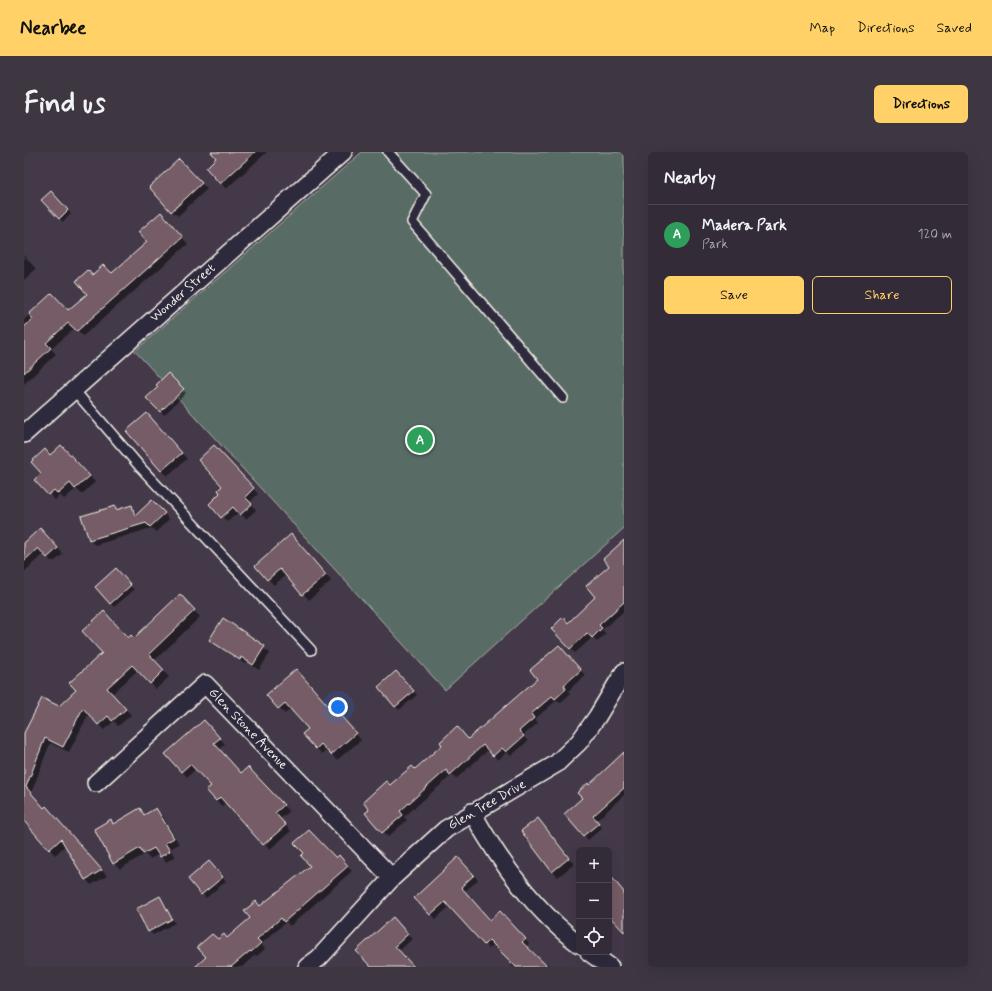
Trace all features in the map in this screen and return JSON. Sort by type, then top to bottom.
[{"type":"street","name":"Wonder Street","points":[[24,434],[343,152]]},
{"type":"street","name":"Glen Tree Drive","points":[[317,964],[392,878],[446,829],[472,812],[528,782],[556,764],[579,742],[597,717],[624,672]]},
{"type":"street","name":"Glen Stone Avenue","points":[[96,783],[205,684],[392,878]]},
{"type":"street","points":[[472,812],[488,841],[508,870],[537,904],[567,935],[576,942]]},
{"type":"street","points":[[593,955],[610,967]]},
{"type":"lane","points":[[388,152],[426,194],[412,222],[563,398]]},
{"type":"lane","points":[[74,390],[141,468],[311,650]]},
{"type":"green space","points":[[362,152],[624,152],[624,528],[445,690],[135,351]]},
{"type":"building","points":[[211,152],[255,152],[220,184],[206,168],[216,158]]},
{"type":"building","points":[[179,159],[202,183],[171,212],[149,187]]},
{"type":"building","points":[[51,191],[68,210],[59,219],[41,200]]},
{"type":"building","points":[[161,212],[183,237],[77,331],[68,323],[46,343],[51,348],[24,373],[24,327],[33,319],[29,314],[52,293],[68,310],[87,294],[76,281],[88,270],[92,275],[103,265],[112,273],[147,242],[138,232]]},
{"type":"building","points":[[168,373],[184,389],[160,412],[146,398],[158,387],[156,385]]},
{"type":"building","points":[[147,413],[182,453],[161,471],[126,431]]},
{"type":"building","points":[[61,445],[90,476],[75,489],[70,483],[58,494],[54,490],[48,495],[34,480],[41,473],[31,462],[45,449],[50,455]]},
{"type":"building","points":[[214,445],[254,488],[245,497],[252,504],[240,515],[233,507],[221,518],[209,504],[220,493],[218,490],[222,486],[198,460]]},
{"type":"building","points":[[152,500],[165,513],[150,527],[146,523],[89,540],[81,516],[115,506],[116,510],[132,505],[135,516]]},
{"type":"building","points":[[40,528],[58,548],[47,558],[38,548],[24,561],[24,543]]},
{"type":"building","points":[[291,534],[326,575],[302,595],[280,569],[267,580],[255,566]]},
{"type":"building","points":[[624,540],[624,602],[599,625],[602,628],[592,638],[587,633],[570,649],[551,629],[563,617],[568,623],[595,597],[586,586],[609,566],[603,559]]},
{"type":"building","points":[[116,568],[131,585],[110,604],[95,587]]},
{"type":"building","points":[[180,594],[195,610],[149,654],[164,670],[150,684],[132,665],[107,688],[126,709],[112,721],[108,716],[98,725],[83,708],[63,747],[45,738],[26,787],[44,808],[46,806],[102,870],[85,880],[61,839],[49,850],[24,821],[24,733],[42,698],[59,706],[76,690],[69,683],[102,653],[82,631],[104,611],[128,638],[131,635],[134,638]]},
{"type":"building","points":[[223,618],[265,646],[253,665],[241,657],[240,660],[209,640]]},
{"type":"building","points":[[559,645],[581,670],[564,685],[566,689],[555,699],[552,696],[531,714],[534,718],[519,731],[524,736],[506,752],[502,748],[493,756],[483,745],[450,775],[446,770],[400,811],[403,815],[382,833],[365,813],[369,810],[363,802],[386,781],[390,785],[412,766],[415,769],[442,745],[440,742],[457,726],[468,739],[537,679],[530,670]]},
{"type":"building","points":[[296,669],[331,709],[333,707],[356,733],[331,755],[321,744],[316,749],[302,734],[308,729],[285,703],[278,709],[266,695]]},
{"type":"building","points":[[396,671],[414,691],[395,707],[378,687]]},
{"type":"building","points":[[204,720],[220,738],[214,743],[241,773],[248,767],[284,805],[275,813],[286,825],[263,845],[220,797],[216,801],[206,790],[211,786],[190,764],[181,772],[165,754]]},
{"type":"building","points":[[624,752],[624,788],[593,816],[599,823],[583,836],[564,814],[582,798],[577,793],[588,783],[589,785]]},
{"type":"building","points":[[140,808],[144,815],[156,808],[174,838],[165,843],[170,851],[160,857],[154,848],[143,854],[140,848],[113,864],[94,829],[111,819],[113,824]]},
{"type":"building","points":[[538,818],[569,858],[552,872],[521,831]]},
{"type":"building","points":[[309,830],[336,858],[339,855],[348,866],[284,922],[281,918],[257,939],[261,943],[231,967],[195,967],[206,957],[197,947],[212,934],[218,939],[224,934],[227,938],[250,918],[244,911],[256,901],[260,906],[310,866],[301,856],[304,853],[294,843]]},
{"type":"building","points":[[458,857],[474,875],[461,887],[490,920],[500,911],[526,939],[522,942],[548,967],[516,967],[489,940],[484,945],[445,902],[430,915],[414,898]]},
{"type":"building","points":[[209,861],[223,877],[201,895],[188,879]]},
{"type":"building","points":[[612,878],[624,892],[624,932],[612,919]]},
{"type":"building","points":[[160,896],[172,919],[148,932],[136,909]]},
{"type":"building","points":[[393,917],[408,934],[395,946],[414,967],[371,967],[356,951]]},
{"type":"place","name":"Madera Park","points":[[420,440]]}]
